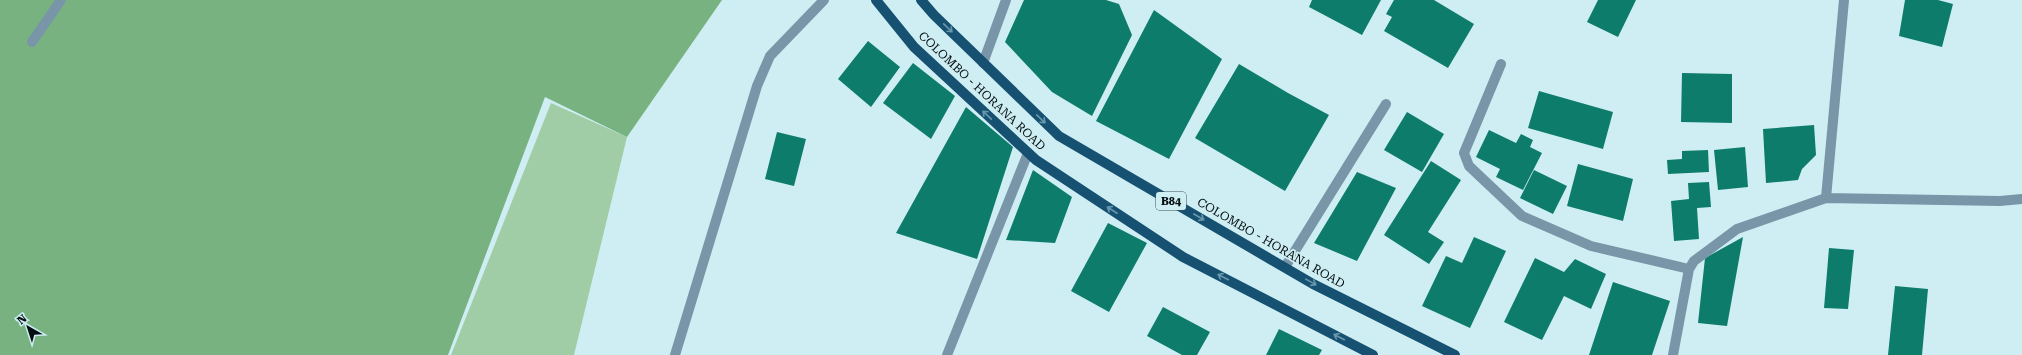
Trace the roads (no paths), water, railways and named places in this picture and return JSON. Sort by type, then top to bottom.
[{"type":"main road","name":"COLOMBO - HORANA ROAD","points":[[876,0],[914,47],[1036,160],[1183,257],[1373,355]]},
{"type":"main road","name":"COLOMBO - HORANA ROAD","points":[[921,0],[934,15],[1059,136],[1313,284],[1455,355]]},
{"type":"street","points":[[32,42],[61,0]]},
{"type":"street","points":[[675,355],[757,86],[770,56],[824,0]]},
{"type":"street","points":[[983,62],[1006,0]]},
{"type":"street","points":[[1826,198],[1844,0]]},
{"type":"street","points":[[1501,64],[1464,153],[1470,166],[1522,216],[1591,246],[1689,269]]},
{"type":"street","points":[[1285,267],[1386,104]]},
{"type":"street","points":[[947,355],[1028,153]]},
{"type":"street","points":[[1673,355],[1689,269],[1694,261],[1737,229],[1826,198],[2000,201],[2022,199]]}]
